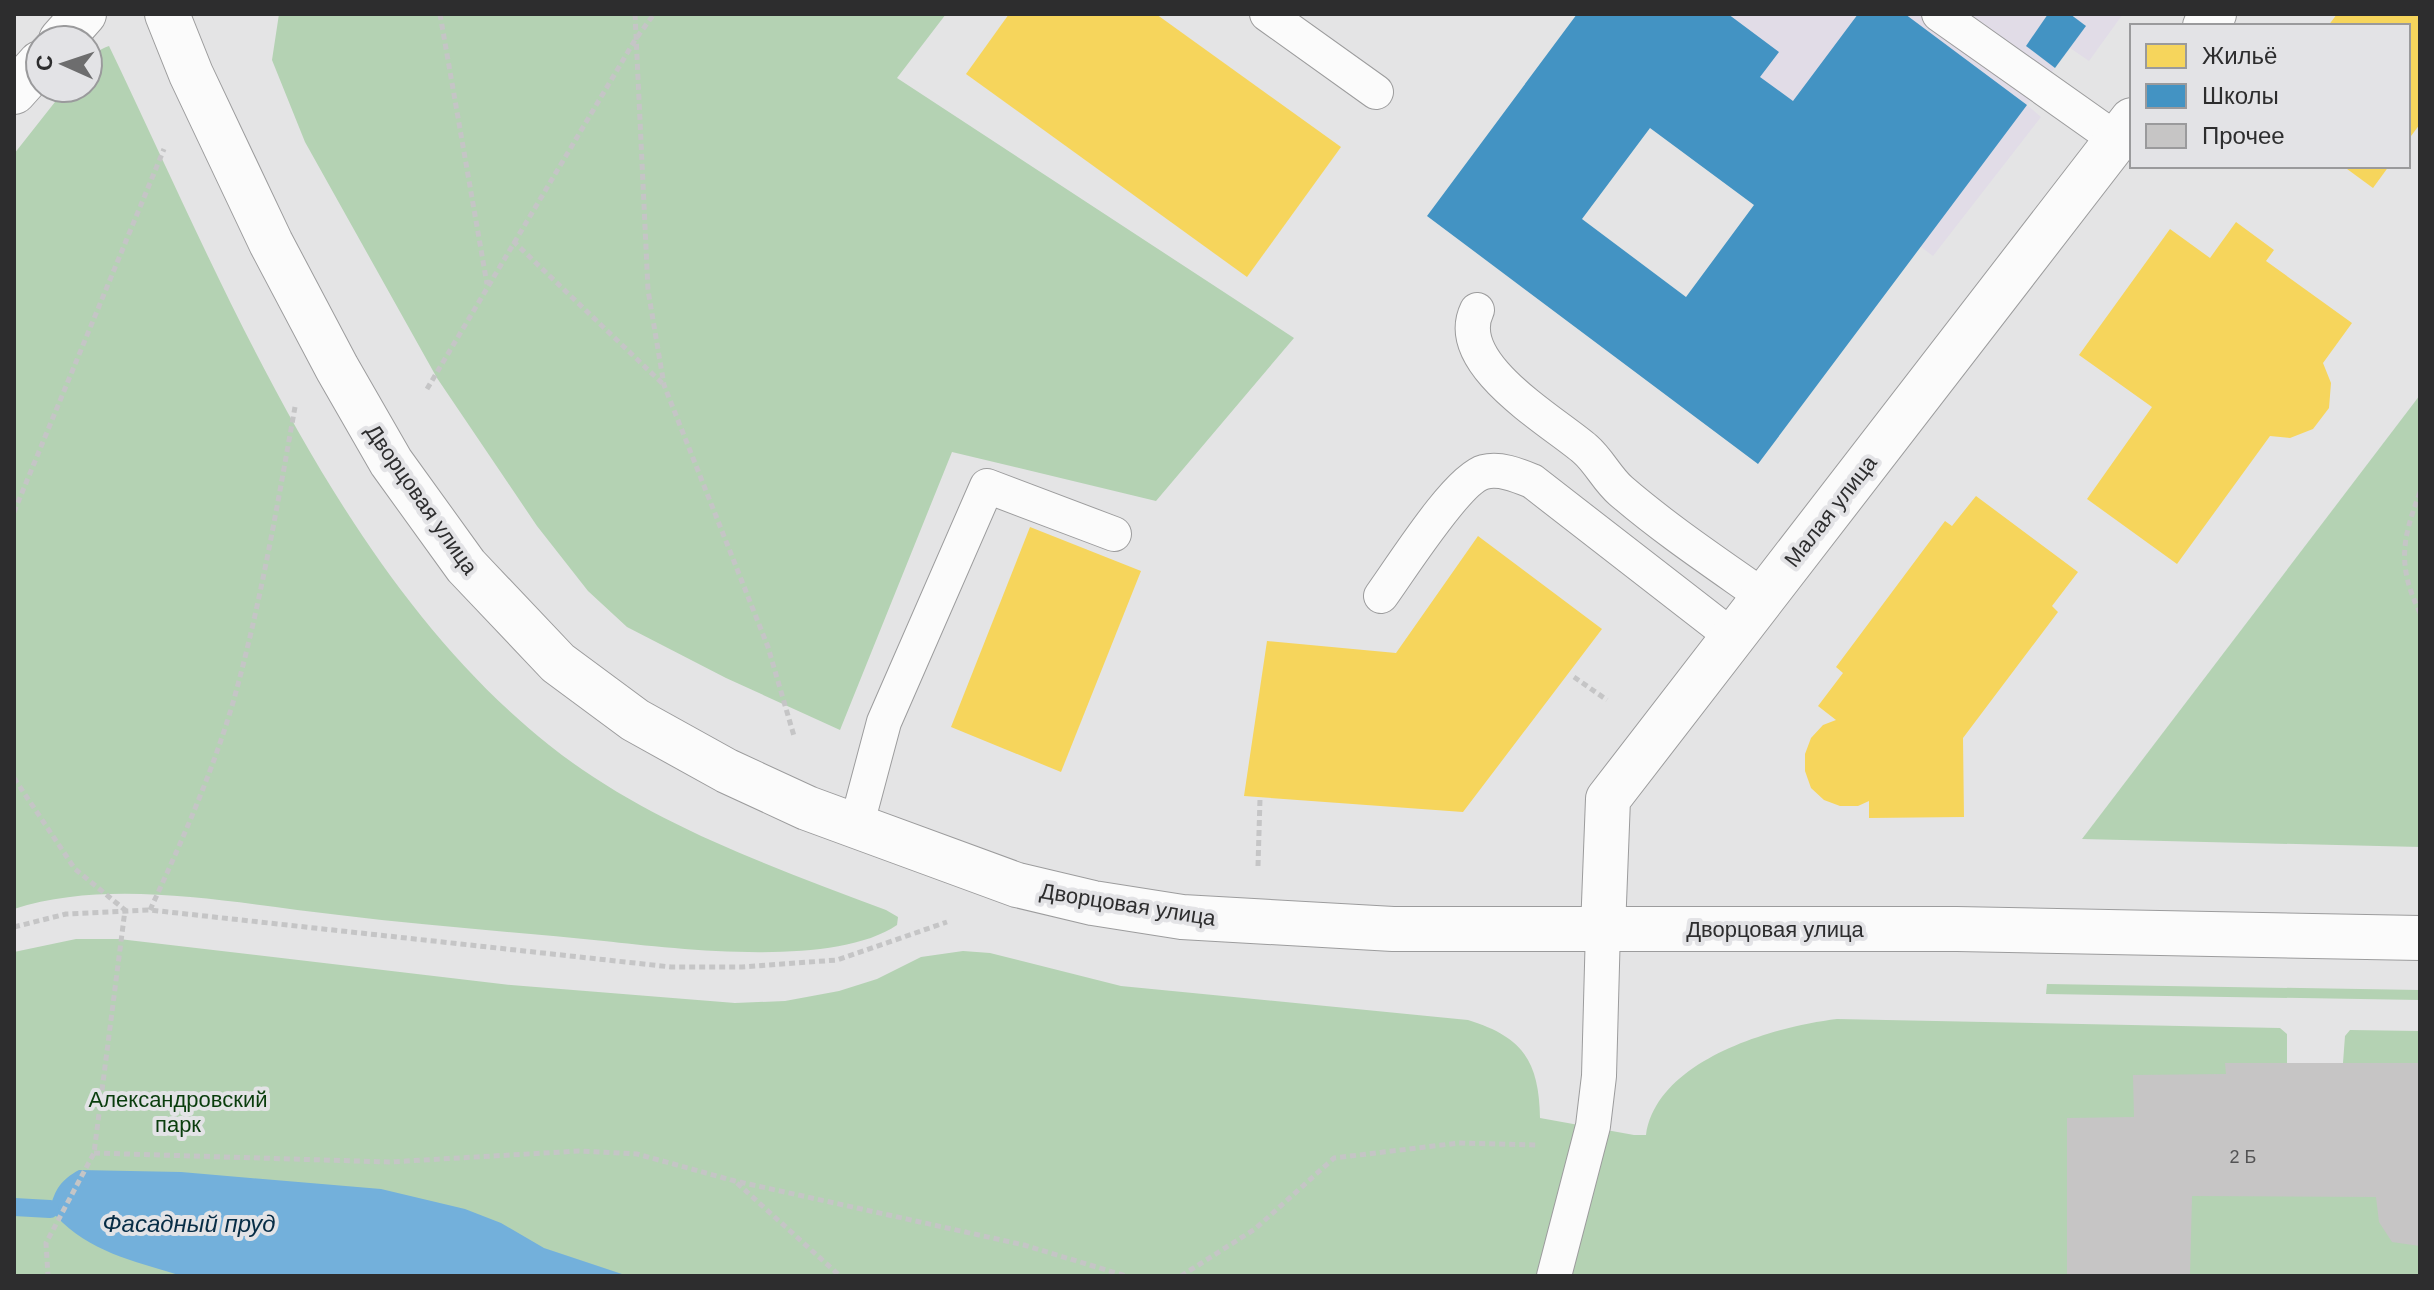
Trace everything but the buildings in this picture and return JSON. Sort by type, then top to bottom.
[{"type":"main road","name":"Дворцовая улица","points":[[167,14],[191,74],[271,243],[322,341],[391,462],[466,566],[558,663],[635,720],[727,771],[856,827],[1017,885],[1093,903],[1182,917],[1393,929],[1957,929],[2420,938]]},
{"type":"main road","name":"Малая улица","points":[[1603,929],[1608,799],[2124,130]]},
{"type":"lane","points":[[1267,14],[1376,92]]},
{"type":"lane","points":[[1939,14],[2124,130]]},
{"type":"lane","points":[[1477,310],[1471,322],[1472,340],[1489,368],[1517,396],[1588,451],[1619,489],[1764,597]]},
{"type":"lane","points":[[1381,596],[1463,484],[1484,472],[1508,472],[1532,481],[1733,637]]},
{"type":"lane","points":[[856,827],[884,722],[987,486],[1114,534]]},
{"type":"lane","points":[[1554,1276],[1593,1126],[1599,1076],[1603,929]]},
{"type":"path","points":[[440,14],[487,285]]},
{"type":"path","points":[[635,14],[648,290],[664,385],[768,647],[794,736]]},
{"type":"path","points":[[427,389],[513,241],[635,40],[654,14]]},
{"type":"path","points":[[14,512],[166,144]]},
{"type":"path","points":[[513,241],[664,385]]},
{"type":"path","points":[[150,910],[190,822],[232,705],[271,540],[297,398]]},
{"type":"path","points":[[2420,492],[2407,528],[2404,572],[2420,613]]},
{"type":"path","points":[[1574,677],[1607,700]]},
{"type":"path","points":[[14,778],[75,869],[96,890],[125,910]]},
{"type":"path","points":[[1258,867],[1260,799]]},
{"type":"path","points":[[48,1276],[46,1243],[94,1153],[125,910]]},
{"type":"path","points":[[14,927],[66,914],[150,910],[671,967],[788,965],[837,960],[947,922]]},
{"type":"path","points":[[1181,1276],[1255,1229],[1334,1158],[1459,1143],[1547,1145]]},
{"type":"path","points":[[94,1153],[390,1162],[579,1151],[637,1154],[735,1181],[1024,1245],[1126,1276]]},
{"type":"path","points":[[735,1181],[840,1276]]},
{"type":"shaded area","points":[[1611,14],[2123,14],[2089,61],[2070,48],[2027,105],[2041,117],[1933,256]]},
{"type":"green space","points":[[279,14],[946,14],[897,78],[1294,338],[1156,501],[952,452],[840,730],[726,678],[627,627],[588,591],[537,526],[437,378],[305,142],[272,60]]},
{"type":"green space","points":[[109,46],[196,232],[293,421],[347,512],[407,598],[474,676],[549,745],[627,798],[754,859],[886,910],[898,917],[897,925],[869,938],[835,947],[755,952],[672,948],[438,926],[175,896],[92,895],[14,909],[14,154],[53,104],[104,104],[104,48]]},
{"type":"green space","points":[[2420,395],[2420,847],[2082,839]]},
{"type":"green space","name":"Александровский парк","points":[[76,939],[119,939],[511,985],[735,1003],[785,1001],[839,991],[877,979],[921,957],[963,951],[990,953],[1121,986],[1468,1020],[1502,1034],[1524,1054],[1536,1081],[1540,1118],[1634,1135],[1646,1135],[1655,1109],[1671,1086],[1694,1067],[1751,1039],[1837,1019],[2280,1028],[2287,1034],[2287,1063],[2343,1063],[2345,1036],[2350,1030],[2420,1031],[2420,1276],[14,1276],[14,952]]},
{"type":"green space","points":[[2047,984],[2420,990],[2420,1000],[2046,994]]},
{"type":"water","name":"Фасадный пруд","points":[[79,1170],[181,1172],[381,1189],[465,1209],[501,1223],[544,1248],[628,1276],[182,1276],[110,1253],[64,1224],[50,1209],[63,1181]]},
{"type":"waterway","points":[[14,1207],[50,1209]]}]
